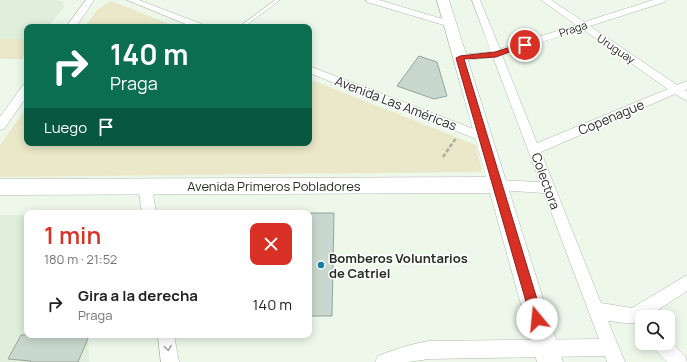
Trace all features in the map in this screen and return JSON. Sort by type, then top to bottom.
[{"type":"main road","points":[[443,0],[548,355]]},
{"type":"main road","name":"Avenida Primeros Pobladores","points":[[0,187],[497,185]]},
{"type":"street","points":[[72,24],[89,0]]},
{"type":"street","points":[[131,0],[193,24]]},
{"type":"street","points":[[370,0],[450,24]]},
{"type":"street","name":"Colectora","points":[[476,0],[496,54],[535,149],[613,355]]},
{"type":"street","name":"Uruguay","points":[[545,0],[687,98]]},
{"type":"street","name":"Praga","points":[[460,58],[496,54],[662,0]]},
{"type":"street","name":"Avenida Las Américas","points":[[312,70],[483,137]]},
{"type":"street","name":"Copenague","points":[[535,149],[687,85]]},
{"type":"street","points":[[0,126],[24,92]]},
{"type":"street","name":"Avenida Primeros Pobladores","points":[[497,185],[549,188]]},
{"type":"street","points":[[145,187],[148,210]]},
{"type":"street","points":[[651,310],[687,282]]},
{"type":"street","points":[[597,311],[635,319]]},
{"type":"street","points":[[166,338],[170,362]]},
{"type":"street","points":[[384,362],[412,352],[429,350],[548,355],[613,355]]},
{"type":"street","points":[[667,350],[679,362]]},
{"type":"lane","points":[[245,24],[278,0]]},
{"type":"path","points":[[443,156],[462,129]]},
{"type":"shaded area","points":[[0,0],[58,0],[63,2],[64,7],[50,24],[24,24],[24,39],[0,39]]},
{"type":"shaded area","points":[[111,1],[169,24],[87,24],[97,10]]},
{"type":"shaded area","points":[[0,39],[24,39],[24,57],[22,59],[0,59]]},
{"type":"shaded area","points":[[312,80],[476,145],[482,172],[0,177],[0,145],[24,111],[24,146],[312,146]]},
{"type":"shaded area","points":[[0,215],[24,215],[24,338],[88,338],[89,362],[0,362]]},
{"type":"building","points":[[419,56],[437,62],[447,96],[434,99],[397,86]]},
{"type":"building","name":"Bomberos Voluntarios de Catriel","points":[[312,213],[334,213],[332,316],[312,316]]},
{"type":"building","points":[[21,335],[24,335],[24,338],[88,338],[78,362],[30,362],[31,361],[8,359]]},
{"type":"place","name":"Bomberos Voluntarios de Catriel","points":[[321,265]]},
{"type":"route","points":[[525,45],[496,54],[460,58],[537,319]]}]
